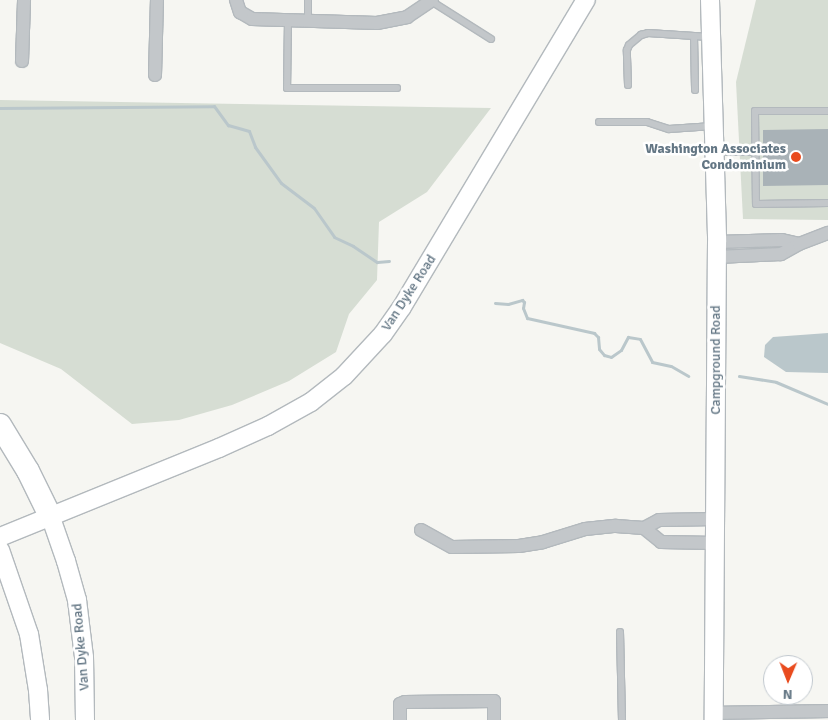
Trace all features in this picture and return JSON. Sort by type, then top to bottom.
[{"type":"highway","points":[[0,425],[28,471],[51,518]]},
{"type":"street","points":[[22,62],[24,0]]},
{"type":"street","points":[[155,75],[157,0]]},
{"type":"street","points":[[236,0],[236,6],[246,17],[377,23],[395,21],[407,17],[432,0]]},
{"type":"street","name":"Van Dyke Road","points":[[0,537],[51,518],[268,426],[311,402],[344,376],[383,334],[402,307],[586,0]]},
{"type":"street","name":"Campground Road","points":[[710,0],[703,36],[716,159],[714,717]]},
{"type":"street","points":[[716,250],[754,255],[781,254],[824,232],[828,233]]},
{"type":"street","points":[[716,250],[754,241],[782,240],[799,244]]},
{"type":"street","points":[[754,241],[754,255]]},
{"type":"street","name":"Van Dyke Road","points":[[51,518],[66,561],[78,608],[84,657],[85,720]]},
{"type":"street","points":[[420,530],[452,547],[519,546],[543,542],[585,529],[616,526],[644,528],[659,520],[716,519]]},
{"type":"street","points":[[644,528],[661,542],[716,543]]},
{"type":"street","points":[[0,550],[29,634],[38,690],[40,720]]},
{"type":"street","points":[[400,720],[400,704],[405,702],[494,701],[494,720]]},
{"type":"street","points":[[714,717],[828,711]]},
{"type":"lane","points":[[308,0],[308,21]]},
{"type":"lane","points":[[432,0],[492,39]]},
{"type":"lane","points":[[288,20],[287,88],[397,88]]},
{"type":"lane","points":[[628,85],[627,50],[635,39],[648,33],[703,36],[695,90]]},
{"type":"lane","points":[[828,111],[755,111],[756,204],[828,203]]},
{"type":"lane","points":[[599,122],[647,122],[669,129],[714,126]]},
{"type":"lane","points":[[716,159],[755,152]]},
{"type":"lane","points":[[716,159],[756,166]]},
{"type":"lane","points":[[620,632],[622,720]]},
{"type":"shaded area","points":[[756,0],[828,0],[828,220],[743,219],[736,82]]},
{"type":"shaded area","points":[[0,100],[491,108],[427,192],[379,222],[377,280],[349,314],[336,352],[289,381],[232,405],[179,420],[132,424],[61,369],[0,343]]},
{"type":"shaded area","points":[[828,333],[828,373],[786,372],[764,357],[765,345],[773,337]]},
{"type":"building","name":"Washington Associates Condominium","points":[[828,129],[828,185],[763,186],[763,130]]},
{"type":"waterway","points":[[0,108],[214,106],[228,125],[249,131],[255,147],[281,183],[314,208],[334,237],[353,246],[377,262],[389,261]]},
{"type":"waterway","points":[[495,303],[508,304],[522,300],[527,318],[594,333],[598,337],[599,349],[604,355],[611,357],[621,350],[628,337],[640,339],[652,362],[671,366],[688,376]]},
{"type":"waterway","points":[[739,376],[776,382],[828,404]]},
{"type":"place","name":"Washington Associates Condominium","points":[[796,157]]}]
